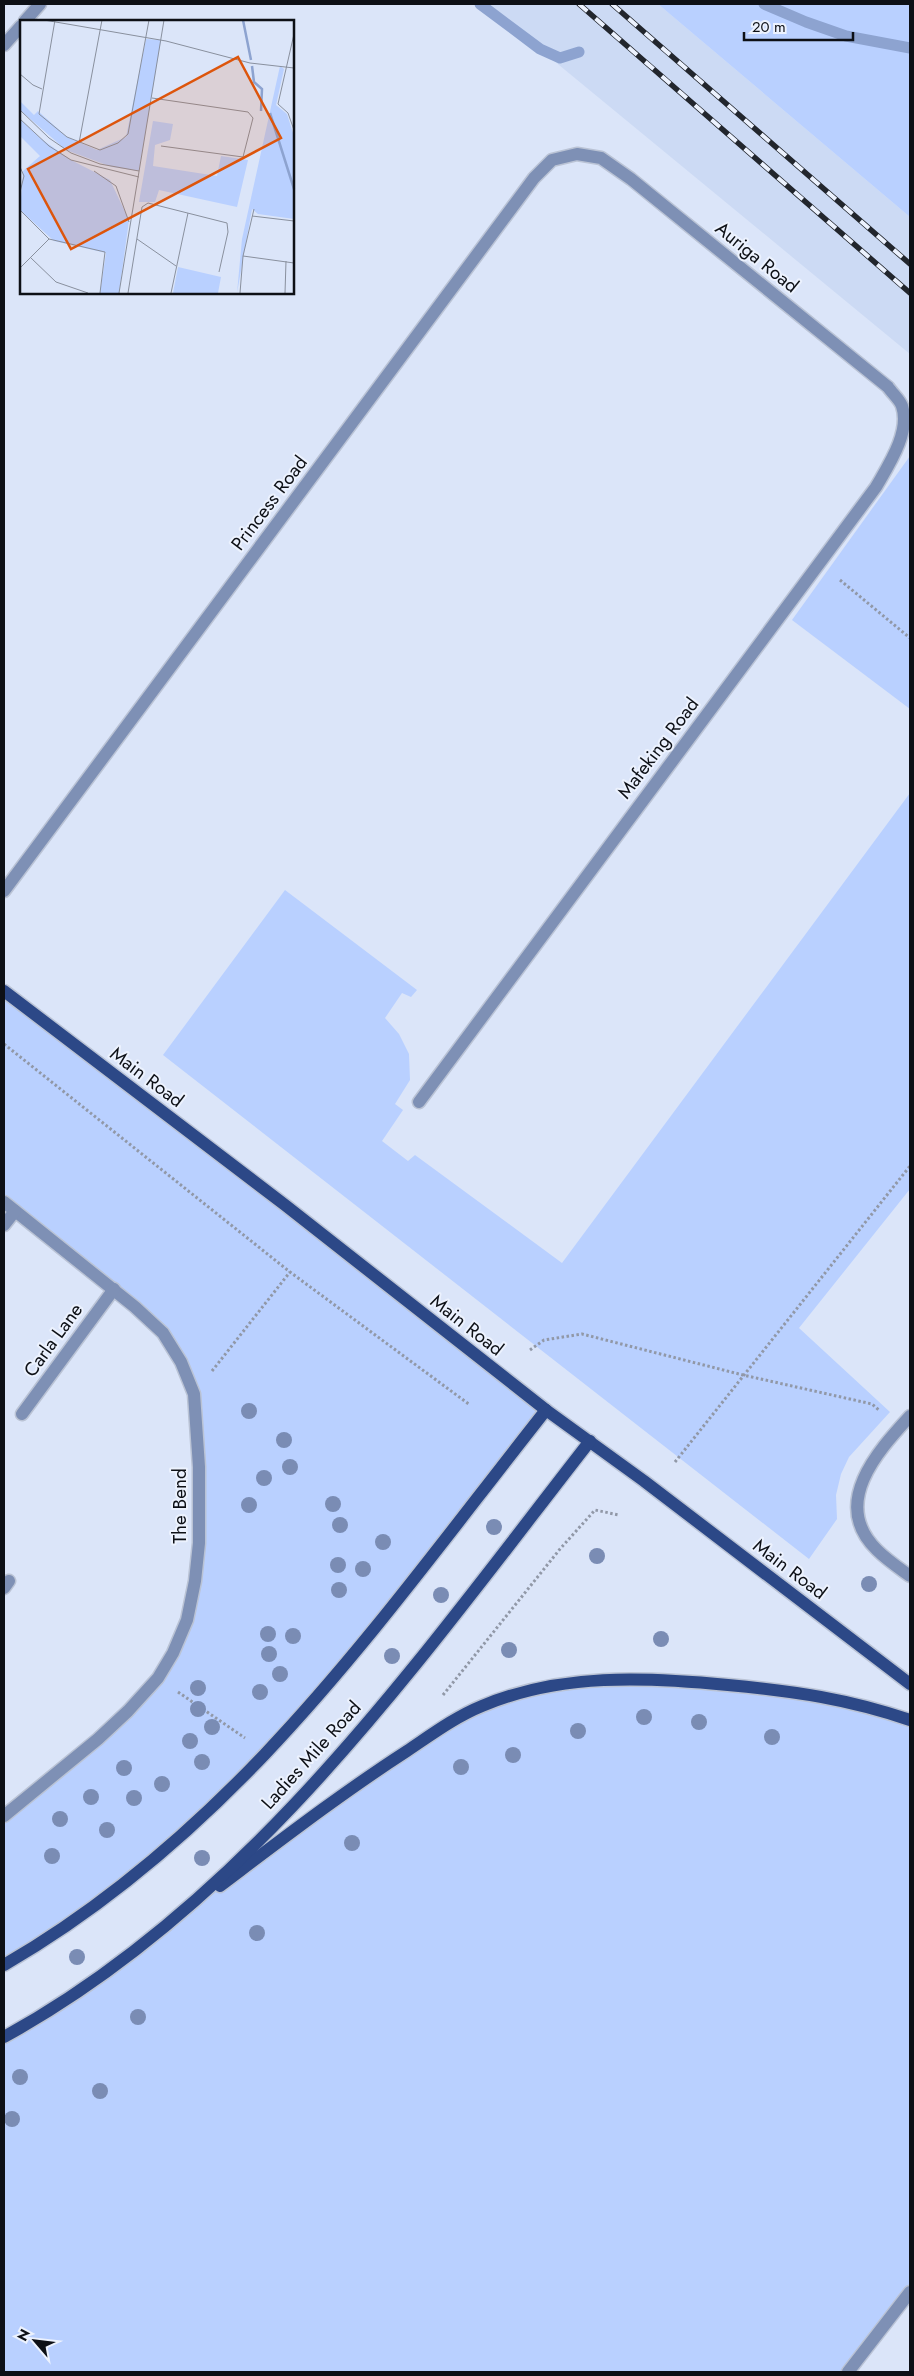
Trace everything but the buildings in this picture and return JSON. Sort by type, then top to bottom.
[{"type":"main road","name":"Main Road","points":[[4,991],[285,1205],[546,1410],[590,1441],[910,1684]]},
{"type":"main road","name":"Ladies Mile Road","points":[[4,1965],[68,1923],[128,1879],[195,1824],[236,1786],[295,1724],[374,1631],[546,1410]]},
{"type":"main road","name":"Ladies Mile Road","points":[[4,2037],[27,2024],[126,1958],[174,1921],[273,1825],[320,1776],[416,1664],[590,1441]]},
{"type":"main road","points":[[174,1921],[375,1771],[444,1726],[481,1706],[525,1692],[566,1683],[638,1679],[668,1680],[769,1689],[837,1699],[910,1720]]},
{"type":"street","points":[[26,20],[40,4]]},
{"type":"street","points":[[4,45],[20,27]]},
{"type":"street","name":"Auriga Road","points":[[577,154],[601,158],[631,179],[881,381],[902,406]]},
{"type":"street","name":"Princess Road","points":[[4,891],[534,178],[552,160],[577,154]]},
{"type":"street","name":"Mafeking Road","points":[[419,1102],[876,487],[892,459],[903,431],[902,406]]},
{"type":"street","name":"The Bend","points":[[4,1202],[114,1289],[163,1333],[181,1362],[194,1394],[198,1467],[199,1543],[195,1581],[187,1620],[158,1678],[104,1734],[9,1812]]},
{"type":"street","points":[[4,1225],[15,1211]]},
{"type":"street","name":"Carla Lane","points":[[22,1414],[114,1289]]},
{"type":"street","points":[[910,1416],[877,1453],[863,1477],[856,1505],[863,1532],[876,1550],[910,1576]]},
{"type":"street","points":[[4,1800],[9,1812]]},
{"type":"street","points":[[848,2372],[910,2292]]},
{"type":"path","points":[[819,562],[910,638]]},
{"type":"path","points":[[4,1044],[290,1272],[470,1405]]},
{"type":"path","points":[[675,1462],[910,1166]]},
{"type":"path","points":[[194,1394],[290,1272]]},
{"type":"path","points":[[530,1350],[544,1340],[582,1334],[743,1375],[872,1404],[898,1429]]},
{"type":"path","points":[[441,1698],[560,1549],[595,1510],[619,1514]]},
{"type":"path","points":[[158,1678],[246,1738]]},
{"type":"shaded area","points":[[485,4],[658,4],[910,217],[910,354]]},
{"type":"shaded area","points":[[658,4],[910,4],[910,217]]},
{"type":"shaded area","points":[[910,456],[910,709],[792,620]]},
{"type":"shaded area","points":[[910,793],[910,1189],[799,1328],[890,1412],[849,1457],[841,1474],[836,1495],[837,1519],[809,1559],[163,1055],[285,890],[417,990],[411,997],[402,993],[385,1018],[399,1034],[409,1054],[410,1080],[395,1104],[403,1110],[382,1141],[408,1161],[415,1155],[562,1263]]},
{"type":"shaded area","points":[[4,997],[546,1410],[374,1631],[195,1824],[4,1965],[4,1816],[98,1739],[173,1653],[195,1581],[194,1394],[163,1333],[4,1202]]},
{"type":"shaded area","points":[[566,1683],[769,1689],[910,1720],[910,2292],[848,2372],[4,2372],[4,2037],[174,1921],[282,1839],[481,1706]]},
{"type":"waterway","points":[[480,4],[540,49],[560,58],[579,52]]},
{"type":"waterway","points":[[764,4],[846,36],[910,48]]},
{"type":"railway","points":[[579,4],[910,293]]},
{"type":"railway","points":[[612,4],[910,264]]}]
